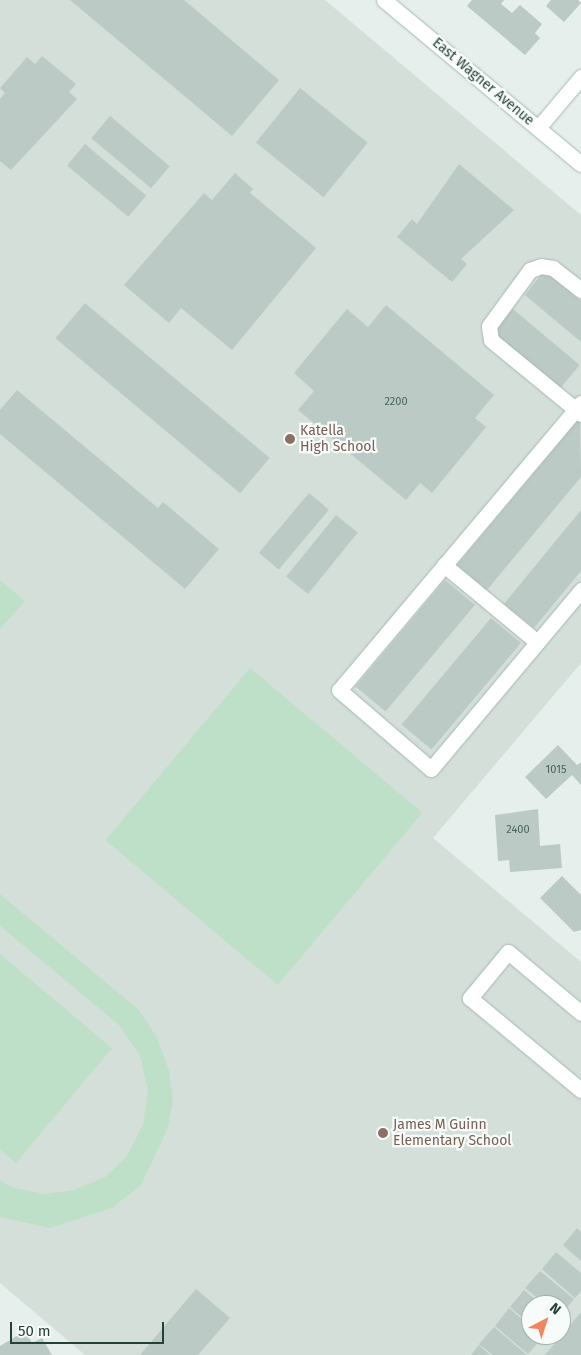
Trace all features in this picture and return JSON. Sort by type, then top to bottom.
[{"type":"street","name":"East Wagner Avenue","points":[[384,0],[581,164]]},
{"type":"street","points":[[538,128],[581,77]]},
{"type":"street","points":[[581,290],[553,268],[541,266],[530,270],[489,326],[491,340],[579,409],[339,690],[431,769],[581,590]]},
{"type":"street","points":[[444,565],[537,642]]},
{"type":"street","points":[[581,1013],[508,952],[470,998],[581,1090]]},
{"type":"shaded area","name":"Katella High School","points":[[0,0],[325,0],[581,215],[581,663],[433,838],[581,962],[581,1355],[85,1355],[0,1283]]},
{"type":"green space","points":[[0,580],[25,601],[0,629]]},
{"type":"green space","points":[[250,668],[422,813],[278,985],[105,840]]},
{"type":"green space","points":[[0,894],[139,1010],[156,1036],[169,1070],[173,1101],[168,1128],[141,1185],[112,1208],[50,1228],[0,1217],[0,1180],[11,1187],[44,1194],[74,1190],[105,1177],[127,1156],[143,1125],[148,1091],[140,1056],[119,1025],[0,926]]},
{"type":"green space","points":[[0,954],[112,1048],[16,1163],[0,1150]]},
{"type":"building","points":[[70,0],[184,0],[279,80],[232,136]]},
{"type":"building","points":[[472,0],[504,0],[501,4],[512,13],[520,5],[542,24],[535,33],[540,38],[525,55],[467,6]]},
{"type":"building","points":[[551,0],[578,0],[581,3],[564,22],[546,6]]},
{"type":"building","points":[[42,56],[76,84],[69,92],[77,99],[11,170],[0,161],[0,99],[5,93],[0,88],[27,57],[35,64]]},
{"type":"building","points":[[300,88],[368,143],[324,197],[256,142]]},
{"type":"building","points":[[110,116],[170,166],[151,188],[91,138]]},
{"type":"building","points":[[85,144],[146,195],[128,217],[67,165]]},
{"type":"building","points":[[459,164],[514,210],[461,259],[467,264],[452,282],[397,237],[412,219],[417,224]]},
{"type":"building","points":[[235,173],[253,189],[250,193],[316,248],[232,350],[181,308],[169,323],[124,285],[204,193],[212,200]]},
{"type":"building","points":[[544,271],[581,301],[581,342],[525,295]]},
{"type":"building","points":[[85,303],[270,458],[240,493],[55,338]]},
{"type":"building","points":[[386,305],[494,395],[475,418],[486,427],[432,493],[420,483],[406,500],[298,410],[314,391],[294,373],[347,309],[368,327]]},
{"type":"building","points":[[513,309],[580,365],[560,389],[493,333]]},
{"type":"building","points":[[17,390],[158,508],[163,502],[219,549],[185,589],[0,434],[0,410]]},
{"type":"building","points":[[580,418],[581,477],[487,590],[457,565]]},
{"type":"building","points":[[309,493],[329,510],[279,569],[259,553]]},
{"type":"building","points":[[581,510],[581,571],[534,628],[504,604]]},
{"type":"building","points":[[336,515],[358,533],[308,594],[286,576]]},
{"type":"building","points":[[445,580],[475,605],[386,712],[356,686]]},
{"type":"building","points":[[491,618],[521,643],[432,750],[402,724]]},
{"type":"building","points":[[558,745],[577,765],[581,762],[581,785],[572,775],[546,799],[525,777]]},
{"type":"building","points":[[538,809],[540,846],[560,844],[562,868],[510,872],[509,860],[498,861],[495,815]]},
{"type":"building","points":[[562,876],[581,895],[581,930],[574,932],[540,898]]},
{"type":"building","points":[[577,1228],[581,1232],[581,1261],[563,1245]]},
{"type":"building","points":[[556,1252],[581,1273],[581,1291],[575,1298],[542,1269]]},
{"type":"building","points":[[540,1271],[569,1295],[534,1295],[525,1288]]},
{"type":"building","points":[[196,1289],[230,1318],[198,1355],[140,1355]]},
{"type":"building","points":[[524,1290],[530,1295],[521,1295],[521,1316],[510,1307]]},
{"type":"building","points":[[509,1308],[521,1318],[521,1345],[536,1345],[528,1354],[495,1326]]},
{"type":"building","points":[[581,1312],[581,1355],[545,1355],[553,1345],[571,1345],[571,1324]]},
{"type":"building","points":[[494,1327],[527,1355],[493,1355],[479,1344]]},
{"type":"building","points":[[25,1331],[32,1343],[42,1338],[52,1355],[0,1355],[0,1346]]},
{"type":"building","points":[[479,1345],[490,1355],[471,1355]]},
{"type":"place","name":"Katella High School","points":[[290,439]]},
{"type":"place","name":"James M Guinn Elementary School","points":[[383,1133]]}]
